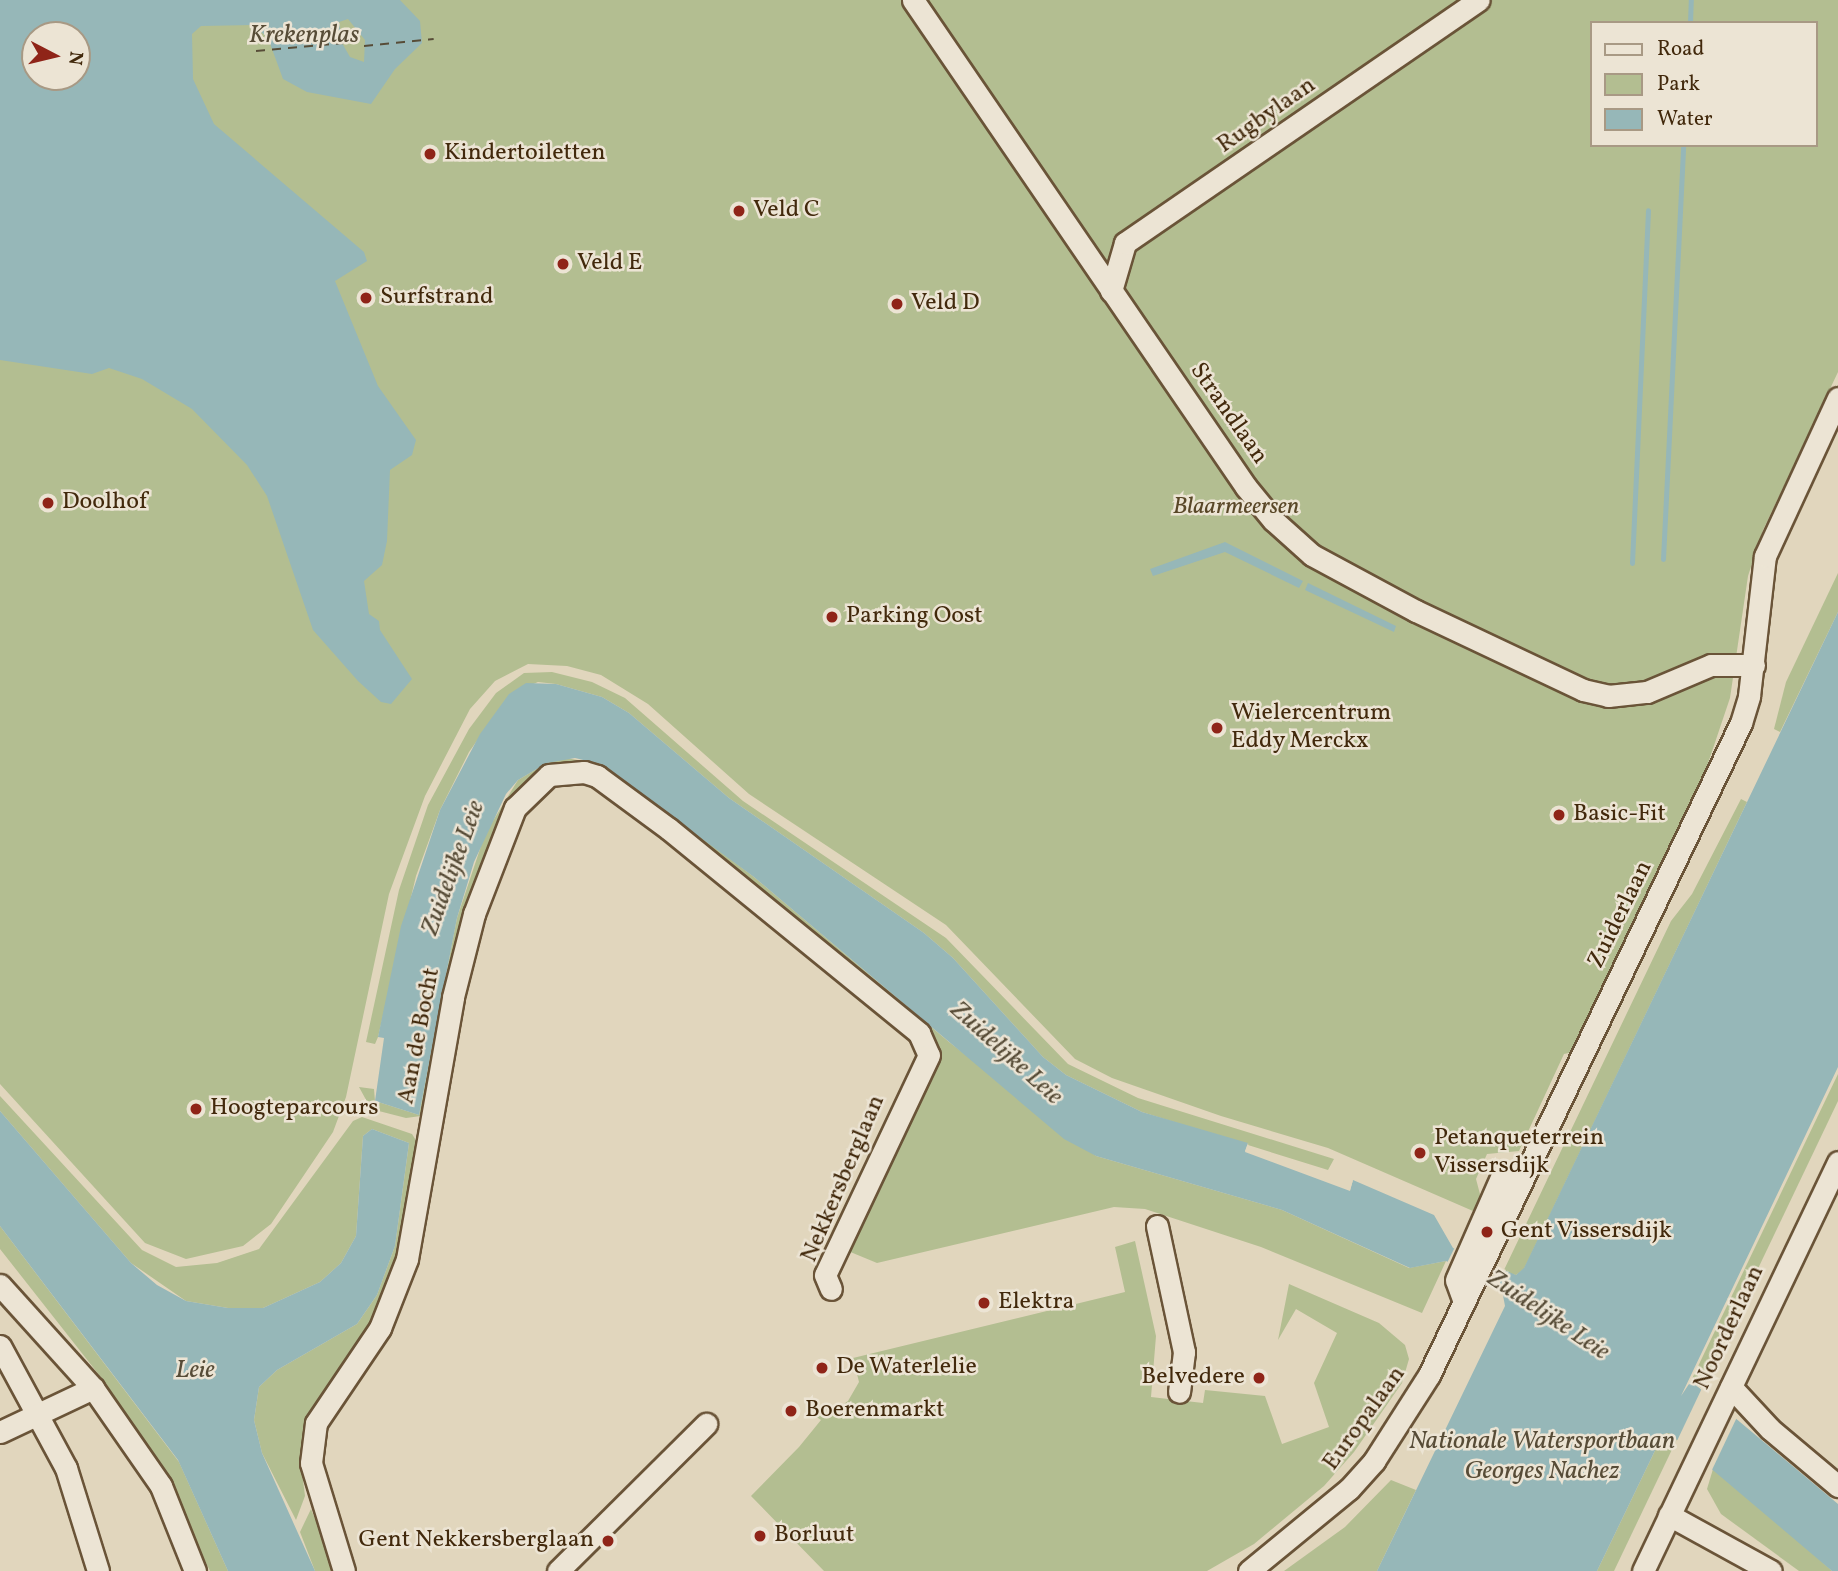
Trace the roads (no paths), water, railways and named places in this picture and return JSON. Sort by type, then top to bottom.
[{"type":"street","name":"Strandlaan","points":[[912,0],[1071,226],[1111,291],[1246,487],[1293,540],[1331,568],[1583,690],[1629,696],[1711,665],[1754,665]]},
{"type":"street","name":"Rugbylaan","points":[[1111,291],[1125,243],[1478,0]]},
{"type":"street","name":"Zuiderlaan","points":[[1464,1290],[1480,1248],[1524,1175],[1741,723],[1754,665],[1765,556],[1838,398]]},
{"type":"street","name":"Aan de Bocht","points":[[344,1571],[311,1464],[316,1423],[380,1328],[408,1259],[447,1027],[474,914],[503,833],[532,786],[549,775],[584,772],[597,776],[669,829],[919,1033],[929,1055],[912,1090]]},
{"type":"street","name":"Nekkersberglaan","points":[[831,1289],[825,1275],[912,1090]]},
{"type":"street","name":"Noorderlaan","points":[[1643,1571],[1838,1162]]},
{"type":"street","points":[[1157,1226],[1184,1352],[1179,1392]]},
{"type":"street","points":[[0,1284],[93,1388],[161,1486],[195,1571]]},
{"type":"street","name":"Europalaan","points":[[1249,1571],[1318,1518],[1374,1461],[1429,1375],[1464,1290]]},
{"type":"street","points":[[0,1346],[39,1411],[82,1508],[98,1571]]},
{"type":"street","points":[[0,1432],[39,1411],[93,1388]]},
{"type":"street","points":[[1729,1391],[1838,1486]]},
{"type":"street","points":[[558,1571],[706,1424]]},
{"type":"street","points":[[1669,1516],[1771,1571]]},
{"type":"water","name":"Krekenplas","points":[[0,0],[400,0],[420,21],[422,43],[395,69],[371,104],[307,92],[283,79],[268,38],[253,25],[201,26],[192,34],[193,79],[214,124],[364,252],[367,261],[335,281],[378,386],[416,440],[412,455],[390,470],[387,541],[382,565],[364,581],[369,614],[379,621],[380,630],[412,679],[391,704],[381,702],[358,681],[313,630],[267,496],[247,465],[192,409],[142,379],[109,368],[92,374],[0,360]],"holes":[[[348,19],[365,40],[364,62],[350,57],[342,43],[339,22]]]},
{"type":"water","points":[[1225,542],[1303,581],[1299,588],[1225,552],[1153,576],[1150,569]]},
{"type":"water","points":[[1308,583],[1396,626],[1394,632],[1305,590]]},
{"type":"water","name":"Nationale Watersportbaan Georges Nachez","points":[[1838,612],[1838,1067],[1681,1396],[1691,1381],[1838,1504],[1838,1571],[1832,1571],[1669,1433],[1663,1434],[1597,1571],[1377,1571],[1505,1306],[1502,1290],[1446,1261],[1410,1268],[1282,1210],[1096,1156],[1064,1139],[754,877],[600,764],[575,758],[547,763],[518,780],[506,794],[474,862],[457,918],[419,1115],[375,1101],[384,1038],[378,1037],[401,926],[440,810],[480,734],[509,694],[526,683],[556,684],[602,697],[629,713],[729,798],[924,933],[953,958],[1043,1057],[1066,1075],[1142,1112],[1248,1143],[1245,1151],[1350,1190],[1353,1180],[1434,1215],[1453,1248],[1516,1275],[1524,1268]]},
{"type":"water","name":"Leie","points":[[0,1111],[131,1263],[157,1285],[186,1301],[228,1308],[263,1308],[320,1282],[341,1263],[356,1236],[363,1136],[372,1129],[409,1143],[395,1246],[377,1295],[357,1324],[277,1370],[259,1387],[254,1420],[262,1453],[315,1571],[228,1571],[178,1460],[0,1226]]},
{"type":"waterway","points":[[1690,21],[1691,0]]},
{"type":"waterway","points":[[1663,559],[1683,147]]},
{"type":"waterway","points":[[1632,563],[1648,210]]},
{"type":"place","name":"Kindertoiletten","points":[[430,154]]},
{"type":"place","name":"Veld C","points":[[739,211]]},
{"type":"place","name":"Veld E","points":[[563,264]]},
{"type":"place","name":"Surfstrand","points":[[366,298]]},
{"type":"place","name":"Veld D","points":[[897,304]]},
{"type":"place","name":"Doolhof","points":[[48,503]]},
{"type":"place","name":"Parking Oost","points":[[832,617]]},
{"type":"place","name":"Wielercentrum Eddy Merckx","points":[[1217,728]]},
{"type":"place","name":"Basic-Fit","points":[[1559,815]]},
{"type":"place","name":"Hoogteparcours","points":[[196,1109]]},
{"type":"place","name":"Petanqueterrein Vissersdijk","points":[[1420,1153]]},
{"type":"place","name":"Gent Vissersdijk","points":[[1487,1232]]},
{"type":"place","name":"Elektra","points":[[984,1303]]},
{"type":"place","name":"De Waterlelie","points":[[822,1368]]},
{"type":"place","name":"Belvedere","points":[[1259,1378]]},
{"type":"place","name":"Boerenmarkt","points":[[791,1411]]},
{"type":"place","name":"Borluut","points":[[760,1536]]},
{"type":"place","name":"Gent Nekkersberglaan","points":[[608,1541]]},
{"type":"park label","name":"Blaarmeersen","points":[[1236,508]]},
{"type":"water label","name":"Zuidelijke Leie","points":[[454,868]]},
{"type":"water label","name":"Zuidelijke Leie","points":[[1006,1054]]},
{"type":"water label","name":"Zuidelijke Leie","points":[[1548,1316]]}]
